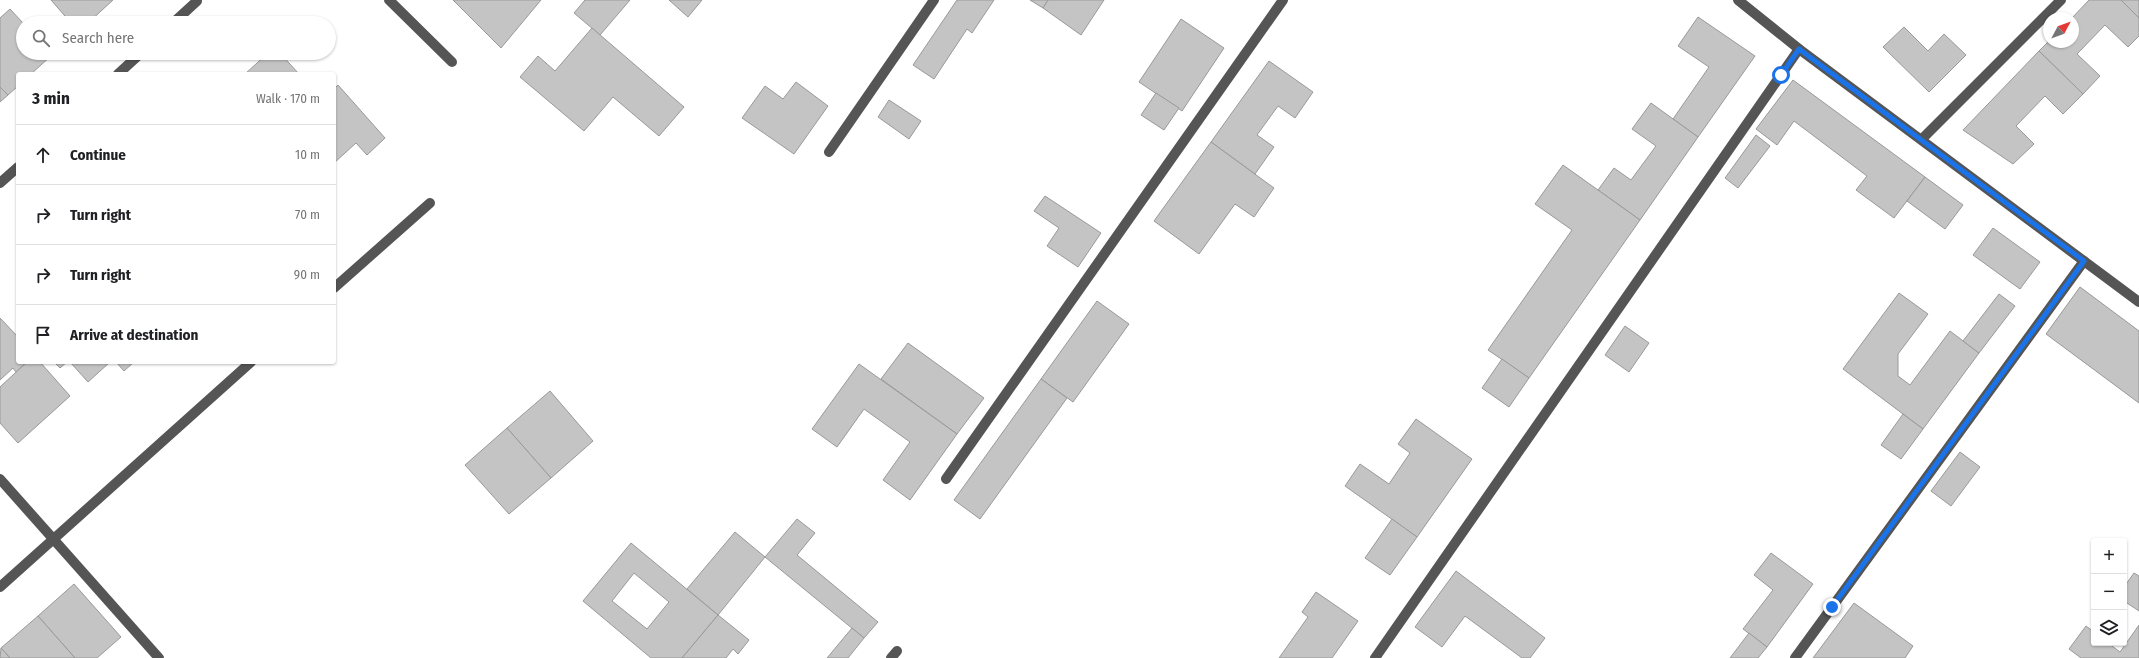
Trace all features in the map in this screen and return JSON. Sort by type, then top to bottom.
[{"type":"street","points":[[389,0],[452,62]]},
{"type":"street","points":[[829,152],[934,0]]},
{"type":"street","points":[[946,479],[1283,0]]},
{"type":"street","points":[[1738,0],[1799,49],[1922,139],[2139,302]]},
{"type":"street","points":[[1922,139],[2060,0]]},
{"type":"street","points":[[181,16],[198,1]]},
{"type":"street","points":[[1374,658],[1799,49]]},
{"type":"street","points":[[120,72],[133,60]]},
{"type":"street","points":[[0,183],[16,169]]},
{"type":"street","points":[[336,286],[430,203]]},
{"type":"street","points":[[1795,658],[2084,261]]},
{"type":"street","points":[[0,587],[249,364]]},
{"type":"street","points":[[0,479],[159,658]]},
{"type":"building","points":[[51,0],[113,0],[96,16],[65,16]]},
{"type":"building","points":[[453,0],[541,0],[501,48]]},
{"type":"building","points":[[585,0],[630,0],[600,35],[574,13]]},
{"type":"building","points":[[669,0],[702,0],[688,17]]},
{"type":"building","points":[[957,0],[994,0],[972,33],[967,29],[934,79],[913,65]]},
{"type":"building","points":[[1030,0],[1048,0],[1043,8]]},
{"type":"building","points":[[1048,0],[1104,0],[1081,35],[1043,8]]},
{"type":"building","points":[[2089,0],[2121,0],[2139,18],[2139,36],[2128,47],[2105,25],[2077,54],[2100,76],[2083,94],[2039,51],[2043,47],[2079,48],[2079,12],[2078,12]]},
{"type":"building","points":[[2121,0],[2139,0],[2139,18]]},
{"type":"building","points":[[10,9],[16,16],[16,60],[46,60],[33,72],[16,72],[16,88],[8,95],[0,87],[0,18]]},
{"type":"building","points":[[1698,17],[1755,56],[1698,137],[1673,119],[1709,67],[1678,46]]},
{"type":"building","points":[[1181,19],[1224,48],[1182,111],[1139,82]]},
{"type":"building","points":[[1904,27],[1928,51],[1944,34],[1966,55],[1929,92],[1883,47]]},
{"type":"building","points":[[592,28],[684,107],[659,136],[613,97],[584,131],[520,77],[538,56],[555,71]]},
{"type":"building","points":[[2039,51],[2083,94],[2063,114],[2045,96],[2016,126],[2034,144],[2013,164],[1963,130]]},
{"type":"building","points":[[260,60],[286,60],[297,72],[247,72]]},
{"type":"building","points":[[1269,61],[1313,92],[1295,118],[1278,106],[1257,135],[1274,147],[1255,174],[1211,142]]},
{"type":"building","points":[[1793,80],[1925,177],[1894,218],[1856,190],[1867,176],[1794,121],[1777,145],[1756,129]]},
{"type":"building","points":[[796,82],[828,106],[794,154],[742,118],[765,86],[783,99]]},
{"type":"building","points":[[338,85],[385,138],[367,155],[356,143],[336,161],[336,87]]},
{"type":"building","points":[[0,87],[8,95],[0,102]]},
{"type":"building","points":[[1156,93],[1179,108],[1164,130],[1141,115]]},
{"type":"building","points":[[889,100],[921,121],[909,139],[878,117]]},
{"type":"building","points":[[1651,103],[1698,137],[1640,220],[1598,190],[1614,168],[1631,180],[1656,146],[1632,129]]},
{"type":"building","points":[[1756,135],[1770,146],[1738,188],[1725,178]]},
{"type":"building","points":[[1211,142],[1274,188],[1254,217],[1235,204],[1199,254],[1154,221]]},
{"type":"building","points":[[1563,165],[1640,220],[1529,378],[1488,350],[1572,230],[1535,204]]},
{"type":"building","points":[[1925,177],[1963,205],[1945,229],[1907,201]]},
{"type":"building","points":[[1045,196],[1101,233],[1078,267],[1047,246],[1059,228],[1034,211]]},
{"type":"building","points":[[1993,228],[2040,262],[2020,289],[1973,255]]},
{"type":"building","points":[[2080,287],[2139,331],[2139,403],[2046,334]]},
{"type":"building","points":[[1899,293],[1928,314],[1898,354],[1898,376],[1910,385],[1950,331],[1979,353],[1923,429],[1843,369]]},
{"type":"building","points":[[1999,294],[2015,306],[1979,353],[1963,341]]},
{"type":"building","points":[[1097,301],[1129,324],[1073,402],[1041,379]]},
{"type":"building","points":[[0,318],[16,335],[16,364],[25,364],[16,372],[13,368],[0,380]]},
{"type":"building","points":[[1625,326],[1649,343],[1629,372],[1605,355]]},
{"type":"building","points":[[908,343],[984,398],[957,434],[881,379]]},
{"type":"building","points":[[1502,359],[1529,378],[1509,407],[1482,388]]},
{"type":"building","points":[[25,364],[42,364],[70,396],[18,443],[0,423],[0,387]]},
{"type":"building","points":[[56,364],[65,364],[60,368]]},
{"type":"building","points":[[72,364],[108,364],[88,382]]},
{"type":"building","points":[[118,364],[132,364],[124,371]]},
{"type":"building","points":[[859,364],[957,434],[910,500],[883,480],[910,442],[864,409],[837,447],[812,429]]},
{"type":"building","points":[[1041,379],[1067,398],[980,519],[954,500]]},
{"type":"building","points":[[550,391],[593,441],[551,478],[507,428]]},
{"type":"building","points":[[1903,414],[1923,429],[1901,459],[1881,445]]},
{"type":"building","points":[[1416,419],[1472,459],[1417,537],[1345,486],[1360,464],[1389,484],[1410,453],[1398,444]]},
{"type":"building","points":[[507,428],[551,478],[509,514],[465,465]]},
{"type":"building","points":[[1960,452],[1980,467],[1951,506],[1931,491]]},
{"type":"building","points":[[797,519],[815,533],[797,555],[878,622],[864,638],[765,557]]},
{"type":"building","points":[[1392,519],[1417,537],[1390,575],[1365,558]]},
{"type":"building","points":[[735,532],[765,557],[718,615],[687,589]]},
{"type":"building","points":[[631,543],[718,615],[682,658],[651,658],[583,601]],"holes":[[[634,573],[669,602],[647,629],[612,601]]]},
{"type":"building","points":[[1771,553],[1813,584],[1767,647],[1743,629],[1773,590],[1754,575]]},
{"type":"building","points":[[1456,571],[1545,638],[1530,658],[1522,658],[1465,616],[1442,647],[1415,627]]},
{"type":"building","points":[[2134,573],[2139,576],[2139,611],[2127,603],[2127,583]]},
{"type":"building","points":[[74,584],[121,637],[97,658],[75,658],[38,616]]},
{"type":"building","points":[[1316,592],[1358,621],[1332,658],[1279,658],[1308,617],[1302,612]]},
{"type":"building","points":[[1854,603],[1913,646],[1905,658],[1813,658]]},
{"type":"building","points":[[718,615],[749,640],[738,654],[733,649],[726,658],[682,658]]},
{"type":"building","points":[[38,616],[75,658],[10,658],[1,648]]},
{"type":"building","points":[[2139,625],[2139,658],[2081,658],[2069,649],[2086,626],[2091,630],[2091,646],[2112,646],[2120,652],[2124,646],[2127,646],[2127,642]]},
{"type":"building","points":[[852,628],[864,638],[848,658],[827,658]]},
{"type":"building","points":[[1749,633],[1767,647],[1758,658],[1730,658]]},
{"type":"building","points":[[1,648],[10,658],[0,658]]},
{"type":"route","points":[[1781,75],[1799,49],[2084,261],[1832,607]]}]
